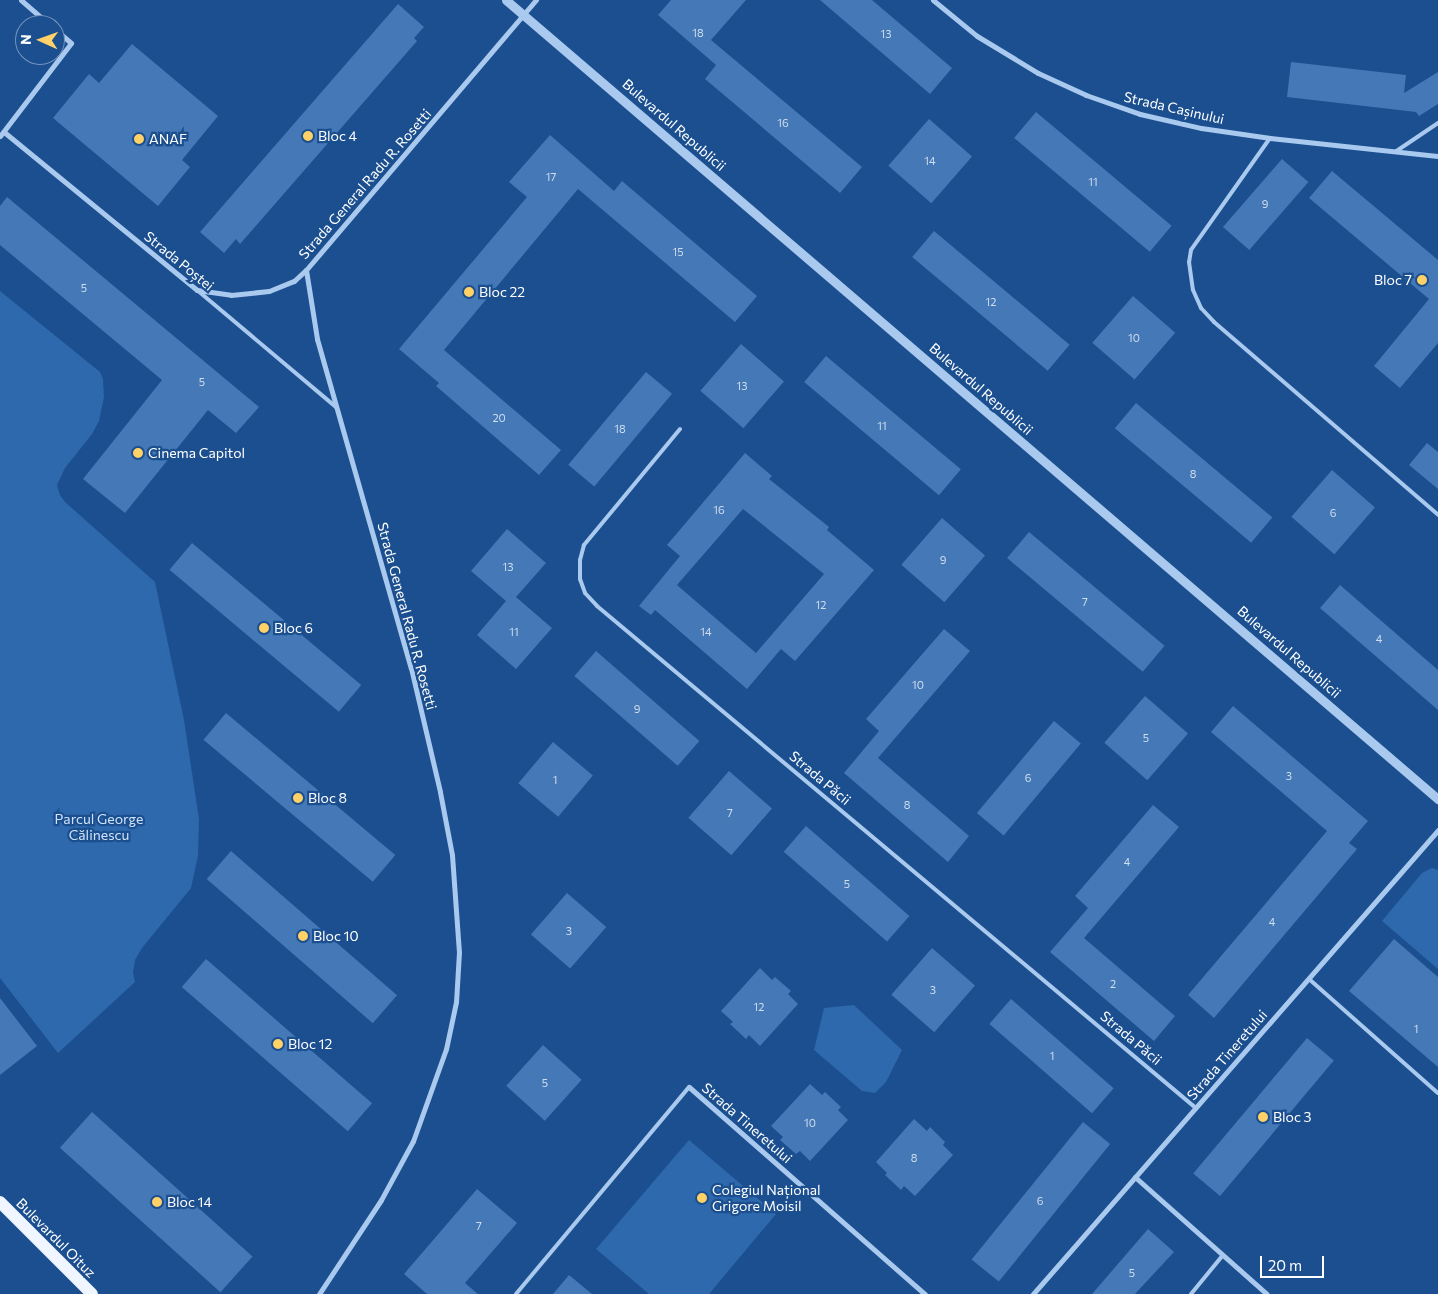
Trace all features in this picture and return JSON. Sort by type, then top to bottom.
[{"type":"main road","name":"Bulevardul Oituz","points":[[0,1202],[92,1294]]},
{"type":"street","points":[[21,0],[38,15]]},
{"type":"street","name":"Bulevardul Republicii","points":[[506,0],[1438,798]]},
{"type":"street","name":"Strada General Radu R. Rosetti","points":[[319,1294],[381,1200],[413,1141],[446,1048],[458,980],[458,922],[452,855],[440,792],[411,668],[338,409],[316,339],[306,270],[536,0]]},
{"type":"street","name":"Strada Cașinului","points":[[933,0],[977,36],[1005,55],[1038,73],[1086,95],[1140,114],[1201,128],[1270,138],[1438,156]]},
{"type":"street","name":"Strada Poștei","points":[[65,38],[71,43],[65,51]]},
{"type":"street","name":"Strada Poștei","points":[[54,65],[2,134],[197,290],[222,295],[256,294],[288,284],[306,270]]},
{"type":"street","name":"Strada Tineretului","points":[[1033,1294],[1438,830]]},
{"type":"street","name":"Strada Tineretului","points":[[689,1087],[925,1294]]},
{"type":"street","points":[[1135,1177],[1267,1294]]},
{"type":"lane","points":[[1395,152],[1438,123]]},
{"type":"lane","points":[[1270,138],[1192,250],[1188,262],[1193,290],[1202,308],[1214,322],[1438,515]]},
{"type":"lane","name":"Strada Poștei","points":[[197,290],[338,409]]},
{"type":"lane","name":"Strada Păcii","points":[[680,429],[584,545],[580,560],[580,579],[586,593],[597,606],[1196,1108]]},
{"type":"lane","points":[[1309,979],[1438,1093]]},
{"type":"lane","points":[[516,1294],[689,1087]]},
{"type":"lane","points":[[1191,1294],[1223,1255]]},
{"type":"green space","name":"Parcul George Călinescu","points":[[0,291],[100,372],[103,379],[104,397],[99,421],[92,434],[65,468],[57,485],[60,495],[65,502],[155,582],[184,720],[199,819],[198,856],[191,888],[142,948],[135,960],[133,973],[135,982],[58,1053],[0,978]]},
{"type":"green space","points":[[1432,868],[1438,870],[1438,969],[1382,921],[1422,873]]},
{"type":"green space","points":[[854,1005],[902,1050],[886,1082],[875,1093],[862,1091],[814,1050],[824,1008]]},
{"type":"green space","points":[[689,1140],[776,1214],[709,1294],[649,1294],[596,1249]]},
{"type":"building","points":[[671,0],[746,0],[711,40],[862,167],[840,193],[705,79],[716,65],[658,15]]},
{"type":"building","points":[[820,0],[872,0],[952,68],[930,94]]},
{"type":"building","name":"Bloc 4","points":[[398,4],[424,27],[414,38],[417,41],[240,244],[236,239],[224,253],[200,232]]},
{"type":"building","name":"ANAF","points":[[132,44],[218,116],[182,160],[190,167],[158,206],[53,118],[89,74],[99,83]]},
{"type":"building","points":[[1291,62],[1406,75],[1404,93],[1438,72],[1438,104],[1419,116],[1416,112],[1287,97]]},
{"type":"building","points":[[1036,112],[1172,226],[1150,252],[1014,138]]},
{"type":"building","points":[[929,119],[972,156],[931,203],[888,166]]},
{"type":"building","points":[[550,135],[614,191],[622,181],[757,296],[735,322],[578,189],[444,350],[561,450],[539,475],[436,386],[439,383],[399,349],[527,197],[509,182]]},
{"type":"building","points":[[1282,159],[1308,182],[1249,250],[1223,227]]},
{"type":"building","name":"Bloc 7","points":[[1332,171],[1438,260],[1438,343],[1400,388],[1374,366],[1429,299],[1309,198]]},
{"type":"building","points":[[7,197],[259,407],[236,433],[208,410],[125,513],[83,479],[162,380],[0,245],[0,206]]},
{"type":"building","points":[[934,231],[1070,345],[1048,371],[912,257]]},
{"type":"building","points":[[1133,296],[1175,333],[1135,380],[1092,343]]},
{"type":"building","points":[[741,344],[784,381],[743,428],[700,391]]},
{"type":"building","points":[[826,356],[961,469],[939,495],[804,382]]},
{"type":"building","points":[[646,372],[672,394],[594,487],[568,465]]},
{"type":"building","points":[[1136,403],[1272,517],[1251,543],[1115,428]]},
{"type":"building","points":[[1427,443],[1438,452],[1438,489],[1409,465]]},
{"type":"building","points":[[745,453],[772,476],[769,479],[829,527],[827,530],[874,570],[795,661],[781,649],[747,689],[655,610],[651,615],[639,606],[680,556],[667,545]],"holes":[[[743,509],[824,574],[756,653],[677,585]]]},
{"type":"building","points":[[1332,470],[1375,507],[1334,554],[1291,517]]},
{"type":"building","points":[[942,518],[985,555],[944,602],[901,565]]},
{"type":"building","points":[[507,529],[546,563],[516,597],[552,628],[516,669],[477,635],[506,601],[471,571]]},
{"type":"building","points":[[1029,532],[1165,646],[1143,672],[1007,558]]},
{"type":"building","name":"Bloc 6","points":[[192,543],[361,685],[339,712],[170,570]]},
{"type":"building","points":[[1340,585],[1438,670],[1438,710],[1320,608]]},
{"type":"building","points":[[944,629],[970,651],[878,758],[969,836],[948,862],[844,773],[879,731],[866,719]]},
{"type":"building","points":[[596,651],[699,741],[678,766],[574,676]]},
{"type":"building","points":[[1145,696],[1188,733],[1147,780],[1104,743]]},
{"type":"building","points":[[1233,706],[1368,821],[1349,843],[1357,849],[1214,1018],[1188,995],[1327,831],[1211,732]]},
{"type":"building","name":"Bloc 8","points":[[226,713],[395,855],[373,882],[204,740]]},
{"type":"building","points":[[1054,721],[1081,743],[1004,835],[977,813]]},
{"type":"building","points":[[553,742],[593,775],[558,817],[518,783]]},
{"type":"building","points":[[729,771],[772,808],[731,855],[688,818]]},
{"type":"building","points":[[1153,805],[1179,827],[1084,938],[1175,1016],[1154,1041],[1050,952],[1088,908],[1075,896]]},
{"type":"building","points":[[806,826],[909,916],[887,942],[784,852]]},
{"type":"building","name":"Bloc 10","points":[[231,851],[397,995],[373,1023],[207,879]]},
{"type":"building","points":[[567,893],[606,927],[570,969],[531,935]]},
{"type":"building","points":[[1394,939],[1438,977],[1438,1067],[1349,991]]},
{"type":"building","points":[[932,948],[975,985],[934,1032],[891,995]]},
{"type":"building","name":"Bloc 12","points":[[206,959],[372,1103],[348,1131],[182,987]]},
{"type":"building","points":[[760,968],[772,980],[775,977],[791,991],[788,994],[798,1004],[760,1046],[749,1035],[746,1039],[730,1024],[733,1022],[721,1011]]},
{"type":"building","points":[[0,998],[37,1046],[0,1075]]},
{"type":"building","points":[[1011,999],[1114,1088],[1092,1113],[989,1024]]},
{"type":"building","name":"Bloc 3","points":[[1307,1038],[1334,1060],[1220,1196],[1193,1174]]},
{"type":"building","points":[[543,1045],[582,1080],[545,1121],[506,1086]]},
{"type":"building","points":[[810,1084],[822,1095],[825,1092],[841,1107],[838,1110],[848,1120],[810,1161],[800,1151],[796,1154],[780,1140],[783,1137],[771,1126]]},
{"type":"building","name":"Bloc 14","points":[[92,1112],[253,1257],[220,1292],[60,1148]]},
{"type":"building","points":[[914,1119],[927,1131],[930,1127],[945,1142],[943,1145],[953,1155],[915,1196],[904,1186],[901,1190],[885,1175],[887,1173],[876,1162]]},
{"type":"building","points":[[1083,1122],[1110,1144],[999,1282],[972,1260]]},
{"type":"building","points":[[477,1189],[517,1223],[465,1283],[478,1294],[427,1294],[404,1274]]},
{"type":"building","points":[[1148,1229],[1174,1252],[1135,1294],[1092,1294]]},
{"type":"building","points":[[569,1275],[592,1294],[553,1294]]},
{"type":"place","name":"Bloc 4","points":[[308,136]]},
{"type":"place","name":"ANAF","points":[[139,139]]},
{"type":"place","name":"Bloc 7","points":[[1422,280]]},
{"type":"place","name":"Bloc 22","points":[[469,292]]},
{"type":"place","name":"Cinema Capitol","points":[[138,453]]},
{"type":"place","name":"Bloc 6","points":[[264,628]]},
{"type":"place","name":"Bloc 8","points":[[298,798]]},
{"type":"place","name":"Bloc 10","points":[[303,936]]},
{"type":"place","name":"Bloc 12","points":[[278,1044]]},
{"type":"place","name":"Bloc 3","points":[[1263,1117]]},
{"type":"place","name":"Colegiul Național Grigore Moisil","points":[[702,1198]]},
{"type":"place","name":"Bloc 14","points":[[157,1202]]}]
